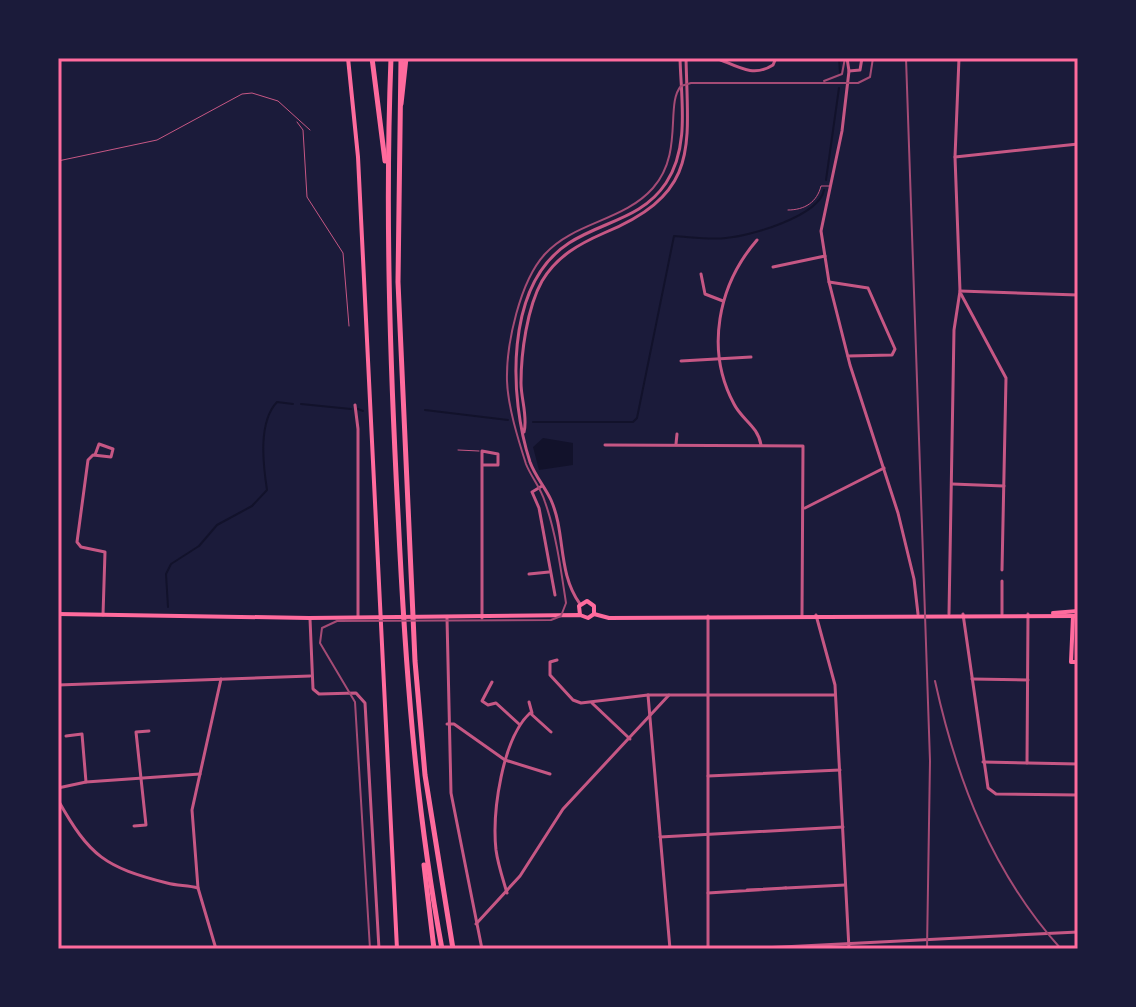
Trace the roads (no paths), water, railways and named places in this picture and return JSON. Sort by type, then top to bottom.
[{"type":"highway","points":[[372,58],[387,170]]},
{"type":"highway","points":[[391,58],[387,170],[393,419],[405,657],[424,848],[442,949]]},
{"type":"highway","points":[[403,58],[399,108],[398,282],[415,661],[425,775],[453,949]]},
{"type":"highway","points":[[424,848],[424,880],[434,949]]},
{"type":"main road","points":[[348,58],[358,157],[397,949]]},
{"type":"main road","points":[[580,615],[580,604],[591,603],[594,614]]},
{"type":"main road","points":[[58,614],[309,618],[580,615],[588,618],[594,614],[609,618],[1076,614],[1071,662],[1078,662]]},
{"type":"street","points":[[580,604],[566,579],[553,507],[529,460],[514,379],[532,286],[546,263],[564,247],[637,212],[666,183],[681,144],[680,58]]},
{"type":"street","points":[[524,432],[521,382],[535,297],[549,270],[568,251],[640,218],[674,183],[688,140],[686,58]]},
{"type":"street","points":[[716,58],[750,72],[762,72],[773,65],[776,58]]},
{"type":"street","points":[[847,58],[849,71],[842,131],[821,231],[829,282],[848,356],[884,467],[914,579],[918,614]]},
{"type":"street","points":[[849,71],[860,70],[862,58]]},
{"type":"street","points":[[949,614],[950,484],[960,291],[955,157],[959,58]]},
{"type":"street","points":[[955,157],[1078,144]]},
{"type":"street","points":[[757,240],[736,270],[723,301],[718,338],[720,361],[733,403],[756,430],[761,445]]},
{"type":"street","points":[[773,267],[825,256]]},
{"type":"street","points":[[701,274],[705,294],[723,301]]},
{"type":"street","points":[[829,282],[868,288],[895,349],[892,355],[848,356]]},
{"type":"street","points":[[960,291],[1078,295]]},
{"type":"street","points":[[960,291],[1006,378],[1002,570]]},
{"type":"street","points":[[958,310],[966,306]]},
{"type":"street","points":[[681,361],[751,357]]},
{"type":"street","points":[[355,405],[358,429],[358,618]]},
{"type":"street","points":[[676,444],[677,434]]},
{"type":"street","points":[[95,455],[111,457],[113,449],[99,444],[95,455],[88,460],[77,542],[81,547],[105,552],[103,615]]},
{"type":"street","points":[[605,445],[801,445],[805,449],[802,615]]},
{"type":"street","points":[[482,465],[498,465],[495,451],[482,451],[482,465],[482,618]]},
{"type":"street","points":[[805,508],[884,467]]},
{"type":"street","points":[[950,484],[1004,486]]},
{"type":"street","points":[[542,486],[532,492],[539,508],[555,595]]},
{"type":"street","points":[[529,574],[549,572]]},
{"type":"street","points":[[1002,581],[1002,614]]},
{"type":"street","points":[[963,614],[983,762],[992,792],[1078,795]]},
{"type":"street","points":[[1027,763],[1028,614]]},
{"type":"street","points":[[816,615],[835,695],[849,949]]},
{"type":"street","points":[[708,616],[708,949]]},
{"type":"street","points":[[309,618],[313,689],[319,694],[353,693],[361,696],[366,715],[379,949]]},
{"type":"street","points":[[447,618],[447,724],[451,793],[482,949]]},
{"type":"street","points":[[557,660],[549,664],[551,677],[577,702],[648,695],[835,695]]},
{"type":"street","points":[[58,685],[311,676]]},
{"type":"street","points":[[216,949],[198,888],[192,810],[221,679]]},
{"type":"street","points":[[972,679],[1028,680]]},
{"type":"street","points":[[492,682],[482,701],[488,705],[496,703],[519,724]]},
{"type":"street","points":[[648,695],[670,949]]},
{"type":"street","points":[[476,924],[507,893],[557,816],[669,695]]},
{"type":"street","points":[[529,702],[532,713],[551,732]]},
{"type":"street","points":[[591,702],[630,739]]},
{"type":"street","points":[[507,893],[495,843],[505,760],[519,724],[532,713]]},
{"type":"street","points":[[447,724],[454,724],[505,760],[550,774]]},
{"type":"street","points":[[134,826],[146,825],[136,732],[149,731]]},
{"type":"street","points":[[66,736],[82,734],[86,782]]},
{"type":"street","points":[[983,762],[1078,764]]},
{"type":"street","points":[[708,776],[840,770]]},
{"type":"street","points":[[58,788],[86,782],[200,774]]},
{"type":"street","points":[[58,800],[90,851],[100,859],[171,884],[198,888]]},
{"type":"street","points":[[660,837],[843,827]]},
{"type":"street","points":[[708,893],[845,885]]},
{"type":"street","points":[[740,949],[1078,932]]},
{"type":"street","points":[[916,949],[917,939]]},
{"type":"lane","points":[[58,161],[157,140],[242,94],[252,93],[278,101],[303,130],[307,197],[313,211],[343,253],[349,326]]},
{"type":"lane","points":[[296,120],[306,123],[310,130]]},
{"type":"lane","points":[[788,210],[810,204],[819,194],[821,186],[830,186]]},
{"type":"lane","points":[[458,450],[482,451]]},
{"type":"waterway","points":[[839,58],[840,73]]},
{"type":"waterway","points":[[826,180],[839,88]]},
{"type":"waterway","points":[[533,422],[633,422],[637,418],[674,236],[720,239],[767,229],[810,208],[824,190]]},
{"type":"waterway","points":[[168,607],[166,574],[171,564],[199,546],[217,525],[252,506],[267,490],[263,456],[267,421],[277,402],[293,404]]},
{"type":"waterway","points":[[301,404],[351,409]]},
{"type":"waterway","points":[[358,409],[363,411]]},
{"type":"waterway","points":[[425,410],[508,420]]},
{"type":"tram line","points":[[824,81],[842,74],[845,58]]},
{"type":"tram line","points":[[370,949],[355,702],[320,643],[322,628],[337,621],[551,620],[561,616],[566,603],[555,539],[543,497],[528,469],[520,444],[507,381],[516,314],[528,280],[545,254],[557,243],[628,208],[653,188],[668,160],[674,105],[681,86],[691,83],[858,83],[870,77],[873,58]]},
{"type":"railway","points":[[906,58],[930,761],[927,949]]},
{"type":"railway","points":[[935,681],[954,754],[980,824],[1015,889],[1061,949]]}]
